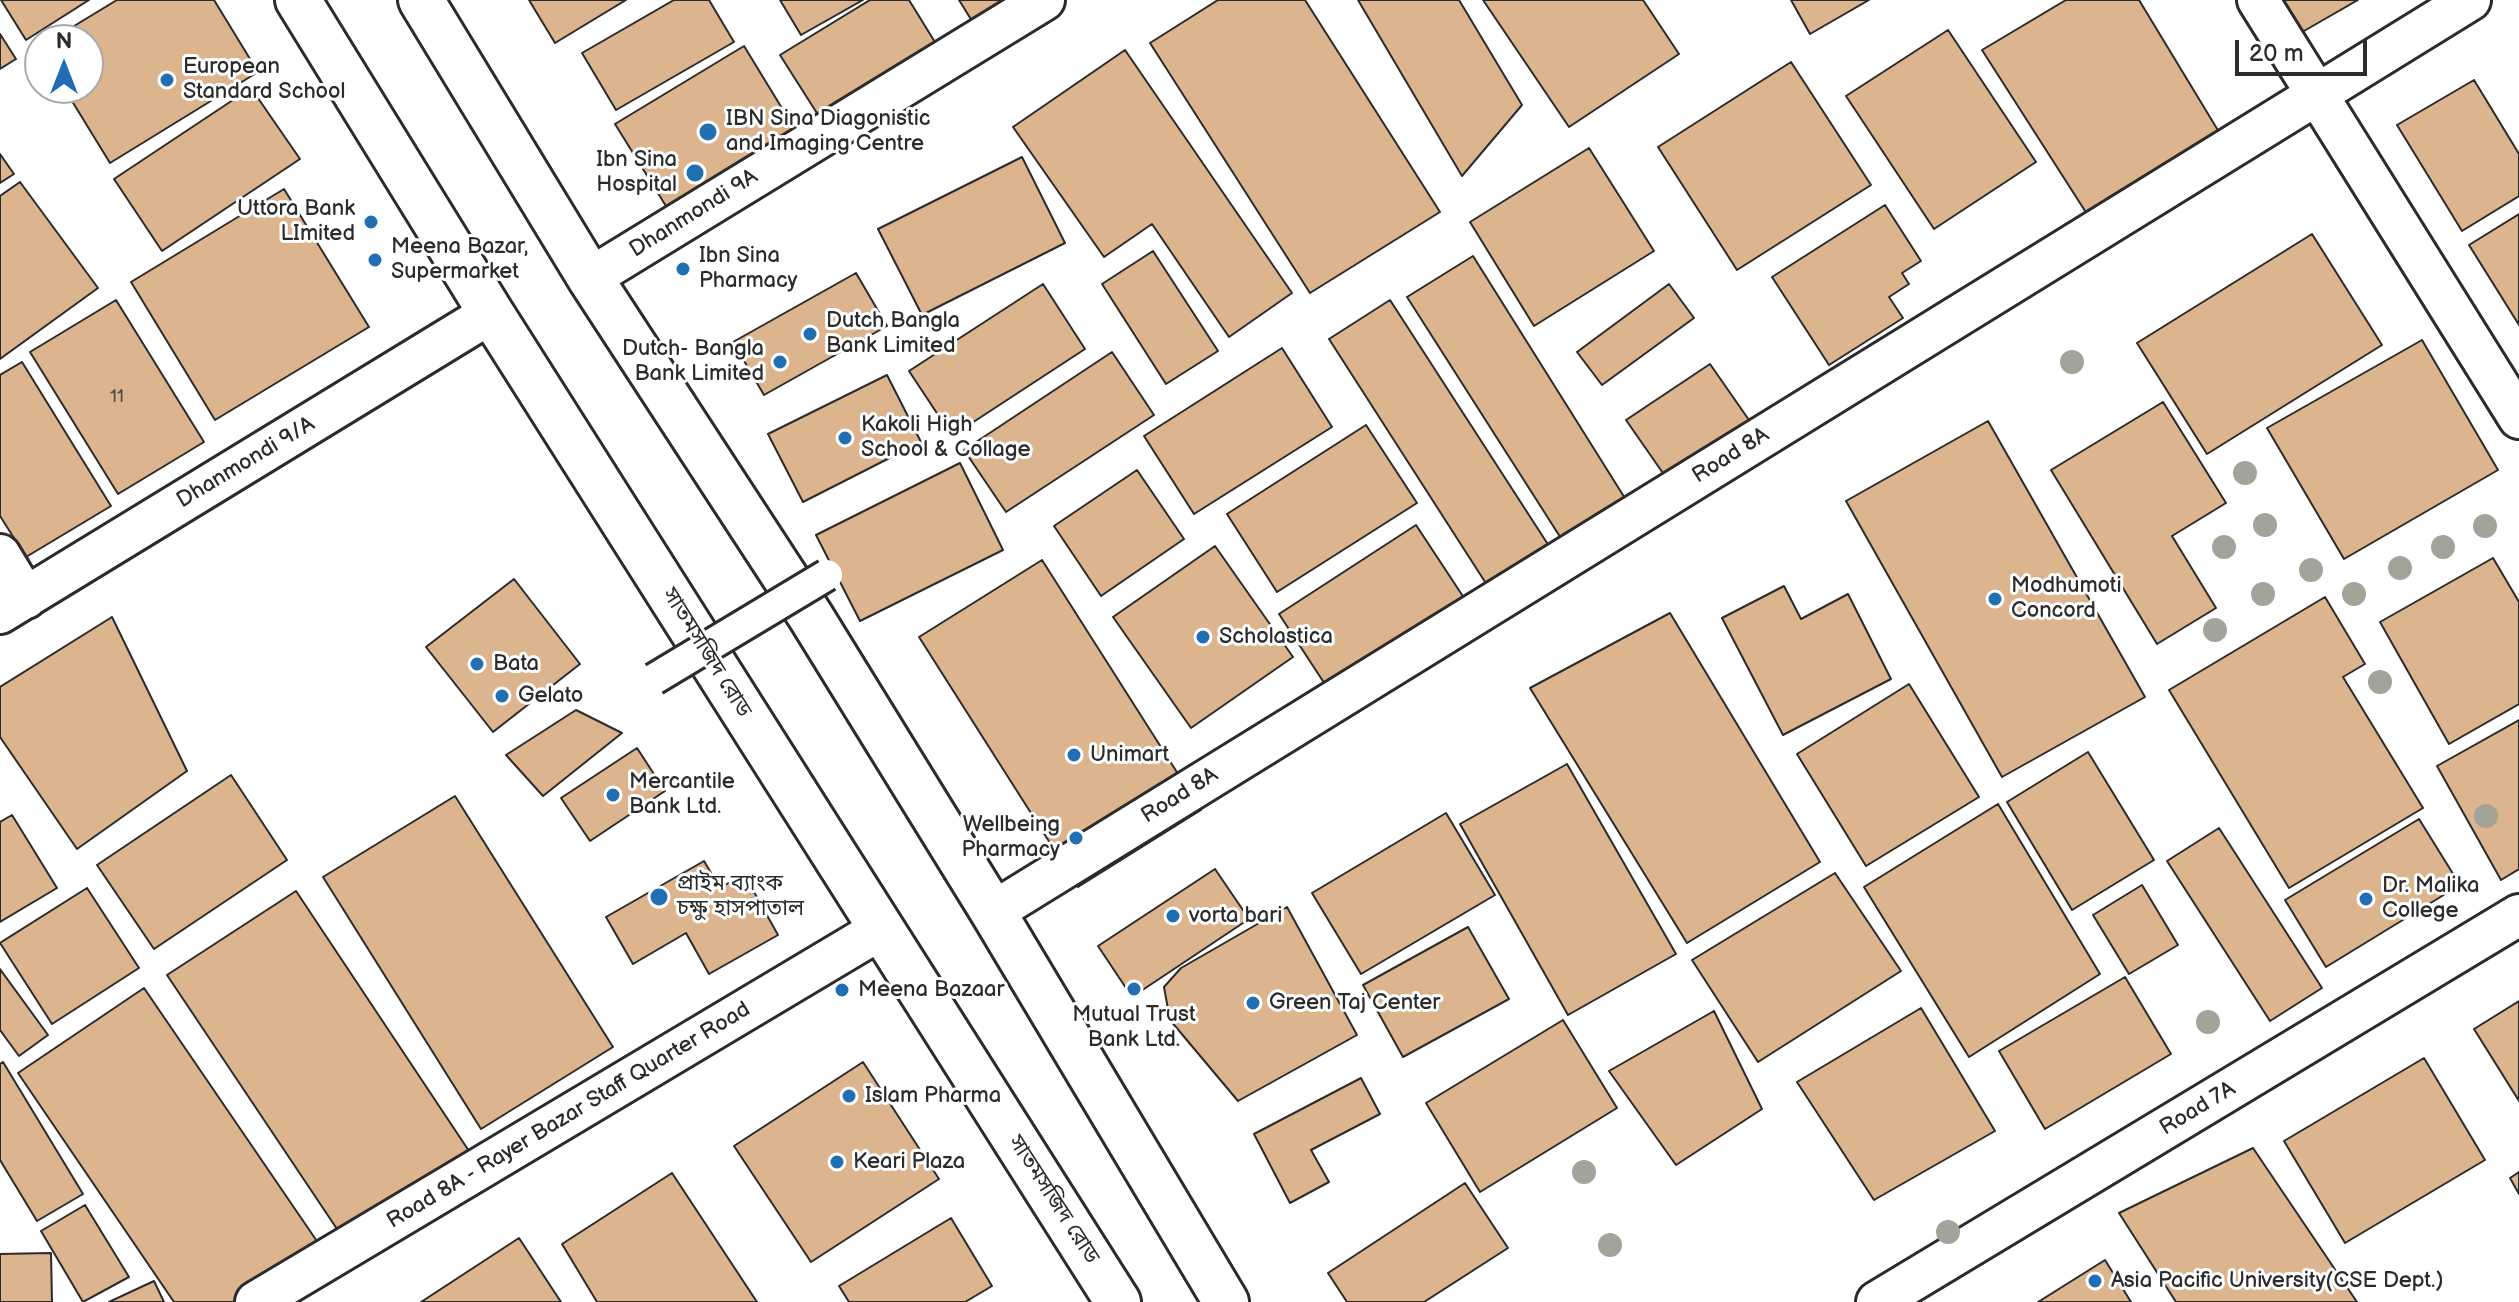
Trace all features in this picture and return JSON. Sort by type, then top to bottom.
[{"type":"main road","name":"সাতমসজিদ রোড","points":[[298,0],[491,313],[1118,1302]]},
{"type":"main road","points":[[421,0],[590,278],[811,617],[993,912],[1226,1302]]},
{"type":"street","name":"Dhanmondi 9A","points":[[590,278],[1044,0]]},
{"type":"street","points":[[2258,0],[2519,418]]},
{"type":"street","name":"Road 8A","points":[[993,912],[2470,0]]},
{"type":"street","name":"Dhanmondi 9/A","points":[[13,606],[491,313]]},
{"type":"street","points":[[0,555],[13,606]]},
{"type":"street","points":[[654,679],[827,575]]},
{"type":"street","name":"Road 7A","points":[[1877,1302],[2519,915]]},
{"type":"street","name":"Road 8A - Rayer Bazar Staff Quarter Road","points":[[256,1302],[881,929]]},
{"type":"building","points":[[1,0],[89,0],[51,24],[24,24],[24,37]]},
{"type":"building","name":"European Standard School","points":[[117,0],[214,0],[258,72],[110,163],[74,104],[104,104],[104,24],[77,24]]},
{"type":"building","points":[[529,0],[626,0],[555,43]]},
{"type":"building","points":[[674,0],[709,0],[734,42],[616,110],[582,53]]},
{"type":"building","points":[[780,0],[863,0],[801,35]]},
{"type":"building","points":[[870,0],[909,0],[938,47],[820,118],[780,55]]},
{"type":"building","points":[[959,0],[1005,0],[972,21]]},
{"type":"building","points":[[1218,0],[1305,0],[1440,212],[1310,293],[1150,43]]},
{"type":"building","points":[[1358,0],[1459,0],[1522,105],[1462,176]]},
{"type":"building","points":[[1483,0],[1643,0],[1679,54],[1569,127]]},
{"type":"building","points":[[1791,0],[1869,0],[1810,34]]},
{"type":"building","points":[[2066,0],[2139,0],[2219,132],[2087,214],[1982,50]]},
{"type":"building","points":[[2277,0],[2358,0],[2297,35]]},
{"type":"building","points":[[1948,30],[2036,162],[1934,229],[1846,96]]},
{"type":"building","points":[[0,34],[16,59],[0,69]]},
{"type":"building","name":"IBN Sina Diagonistic and Imaging Centre","points":[[744,46],[802,141],[674,219],[615,124]]},
{"type":"building","points":[[1125,50],[1292,293],[1229,337],[1152,224],[1104,257],[1013,127]]},
{"type":"building","points":[[1791,62],[1871,185],[1737,270],[1658,147]]},
{"type":"building","points":[[2474,80],[2519,154],[2519,196],[2462,231],[2397,125]]},
{"type":"building","points":[[251,88],[300,159],[162,251],[114,179]]},
{"type":"building","points":[[1589,148],[1654,251],[1534,326],[1470,222]]},
{"type":"building","points":[[0,154],[14,174],[0,183]]},
{"type":"building","points":[[1022,157],[1065,243],[922,315],[878,229]]},
{"type":"building","points":[[20,182],[98,288],[0,359],[0,196]]},
{"type":"building","points":[[284,189],[369,327],[215,420],[131,282]]},
{"type":"building","points":[[1885,205],[1921,261],[1902,273],[1909,284],[1889,297],[1903,318],[1829,365],[1772,277]]},
{"type":"building","points":[[2519,214],[2519,325],[2469,245]]},
{"type":"building","points":[[2312,234],[2382,345],[2207,454],[2137,343]]},
{"type":"building","points":[[1153,251],[1218,351],[1166,384],[1102,284]]},
{"type":"building","points":[[1473,256],[1628,503],[1564,543],[1407,297]]},
{"type":"building","name":"Dutch Bangla Bank Limited","points":[[856,273],[887,326],[764,395],[733,342]]},
{"type":"building","points":[[1043,284],[1085,349],[952,436],[909,371]]},
{"type":"building","points":[[1669,284],[1694,318],[1602,385],[1577,352]]},
{"type":"building","points":[[116,300],[204,442],[118,494],[30,352]]},
{"type":"building","points":[[1390,300],[1549,546],[1487,585],[1329,339]]},
{"type":"building","points":[[2422,340],[2498,470],[2344,559],[2267,428]]},
{"type":"building","points":[[1282,348],[1332,427],[1194,514],[1144,436]]},
{"type":"building","points":[[1112,352],[1154,415],[1006,512],[964,450]]},
{"type":"building","points":[[22,362],[111,506],[26,557],[0,516],[0,375]]},
{"type":"building","points":[[1710,364],[1758,433],[1674,489],[1626,420]]},
{"type":"building","name":"Kakoli High School & Collage","points":[[887,375],[921,442],[803,502],[768,434]]},
{"type":"building","points":[[2163,402],[2226,503],[2172,536],[2216,608],[2157,644],[2051,470]]},
{"type":"building","name":"Modhumoti Concord","points":[[1988,421],[2145,697],[2002,777],[1846,501]]},
{"type":"building","points":[[1366,425],[1417,503],[1277,592],[1227,514]]},
{"type":"building","points":[[960,463],[1003,550],[860,621],[816,535]]},
{"type":"building","points":[[1137,470],[1184,539],[1101,596],[1054,526]]},
{"type":"building","points":[[1416,525],[1472,610],[1334,698],[1279,614]]},
{"type":"building","name":"Scholastica","points":[[1215,546],[1293,657],[1191,728],[1113,617]]},
{"type":"building","points":[[2493,558],[2519,602],[2519,704],[2449,744],[2380,622]]},
{"type":"building","points":[[1042,560],[1201,810],[1078,887],[919,637]]},
{"type":"building","points":[[514,579],[580,664],[493,732],[426,647]]},
{"type":"building","points":[[1784,586],[1801,619],[1848,594],[1891,679],[1783,735],[1722,618]]},
{"type":"building","points":[[2325,597],[2365,664],[2343,677],[2423,808],[2289,888],[2169,690]]},
{"type":"building","points":[[1670,613],[1820,862],[1687,943],[1530,688]]},
{"type":"building","points":[[112,617],[187,771],[77,849],[0,737],[0,687]]},
{"type":"building","points":[[1909,684],[1979,797],[1866,866],[1797,754]]},
{"type":"building","points":[[576,710],[622,733],[543,796],[506,755]]},
{"type":"building","points":[[2519,720],[2519,869],[2501,880],[2437,766]]},
{"type":"building","name":"Mercantile Bank Ltd.","points":[[637,748],[665,791],[590,841],[561,798]]},
{"type":"building","points":[[2088,752],[2154,860],[2072,910],[2007,802]]},
{"type":"building","points":[[1567,764],[1676,954],[1568,1015],[1460,824]]},
{"type":"building","points":[[231,775],[287,860],[154,949],[97,865]]},
{"type":"building","points":[[455,796],[613,1047],[481,1129],[323,877]]},
{"type":"building","points":[[1998,804],[2100,974],[1969,1057],[1864,887]]},
{"type":"building","points":[[1446,813],[1495,895],[1361,974],[1312,893]]},
{"type":"building","points":[[12,815],[57,888],[0,922],[0,822]]},
{"type":"building","points":[[2419,819],[2460,885],[2326,967],[2285,900]]},
{"type":"building","points":[[2219,828],[2322,988],[2270,1021],[2167,861]]},
{"type":"building","points":[[704,861],[720,888],[744,874],[778,935],[709,974],[686,933],[633,964],[606,917]]},
{"type":"building","points":[[1215,869],[1249,919],[1132,997],[1098,946]]},
{"type":"building","points":[[1835,873],[1901,971],[1758,1062],[1692,960]]},
{"type":"building","points":[[2142,885],[2178,945],[2129,974],[2093,915]]},
{"type":"building","points":[[87,888],[139,968],[52,1024],[0,943]]},
{"type":"building","points":[[296,891],[471,1154],[343,1238],[167,975]]},
{"type":"building","name":"Green Taj Center","points":[[1287,907],[1357,1035],[1238,1101],[1170,1020],[1164,987],[1181,968]]},
{"type":"building","points":[[1468,927],[1509,999],[1403,1057],[1363,985]]},
{"type":"building","points":[[0,969],[48,1035],[19,1056],[0,1030]]},
{"type":"building","points":[[2125,977],[2171,1054],[2045,1129],[1999,1051]]},
{"type":"building","points":[[144,988],[323,1250],[246,1302],[174,1302],[18,1073]]},
{"type":"building","points":[[2519,1001],[2519,1101],[2474,1029]]},
{"type":"building","points":[[1921,1008],[1995,1131],[1874,1200],[1797,1082]]},
{"type":"building","points":[[1714,1011],[1762,1109],[1676,1165],[1609,1071]]},
{"type":"building","points":[[1563,1020],[1617,1108],[1480,1192],[1426,1103]]},
{"type":"building","points":[[2424,1058],[2485,1160],[2345,1243],[2284,1141]]},
{"type":"building","points":[[3,1062],[83,1194],[37,1221],[0,1160],[0,1064]]},
{"type":"building","name":"Keari Plaza","points":[[863,1062],[939,1179],[811,1262],[734,1146]]},
{"type":"building","points":[[1361,1078],[1380,1114],[1311,1150],[1329,1182],[1290,1203],[1254,1134]]},
{"type":"building","points":[[2253,1148],[2357,1302],[2176,1302],[2119,1213]]},
{"type":"building","points":[[2519,1172],[2519,1194],[2510,1178]]},
{"type":"building","points":[[672,1173],[757,1302],[597,1302],[562,1244]]},
{"type":"building","points":[[1465,1183],[1508,1248],[1424,1302],[1347,1302],[1328,1273]]},
{"type":"building","points":[[85,1205],[129,1277],[83,1302],[41,1231]]},
{"type":"building","points":[[951,1218],[992,1286],[965,1302],[849,1302],[839,1286]]},
{"type":"building","points":[[519,1238],[561,1302],[421,1302]]},
{"type":"building","points":[[51,1253],[52,1302],[0,1302],[0,1254]]},
{"type":"building","name":"Asia Pacific University(CSE Dept.)","points":[[2105,1260],[2131,1302],[2038,1302]]},
{"type":"building","points":[[154,1281],[164,1302],[109,1302]]},
{"type":"place","name":"European Standard School","points":[[167,80]]},
{"type":"place","name":"IBN Sina Diagonistic and Imaging Centre","points":[[708,132]]},
{"type":"place","name":"Ibn Sina Hospital","points":[[695,173]]},
{"type":"place","name":"Uttora Bank LImited","points":[[371,222]]},
{"type":"place","name":"Meena Bazar, Supermarket","points":[[375,260]]},
{"type":"place","name":"Ibn Sina Pharmacy","points":[[683,269]]},
{"type":"place","name":"Dutch Bangla Bank Limited","points":[[810,334]]},
{"type":"place","name":"Dutch- Bangla Bank Limited","points":[[780,362]]},
{"type":"place","name":"Kakoli High School & Collage","points":[[845,438]]},
{"type":"place","name":"Modhumoti Concord","points":[[1995,599]]},
{"type":"place","name":"Scholastica","points":[[1203,637]]},
{"type":"place","name":"Bata","points":[[477,664]]},
{"type":"place","name":"Gelato","points":[[502,696]]},
{"type":"place","name":"Unimart","points":[[1074,755]]},
{"type":"place","name":"Mercantile Bank Ltd.","points":[[613,795]]},
{"type":"place","name":"Wellbeing Pharmacy","points":[[1076,838]]},
{"type":"place","name":"প্রাইম ব্যাংক চক্ষু হাসপাতাল","points":[[659,897]]},
{"type":"place","name":"Dr. Malika College","points":[[2366,899]]},
{"type":"place","name":"vorta bari","points":[[1173,916]]},
{"type":"place","name":"Mutual Trust Bank Ltd.","points":[[1134,989]]},
{"type":"place","name":"Meena Bazaar","points":[[842,990]]},
{"type":"place","name":"Green Taj Center","points":[[1253,1003]]},
{"type":"place","name":"Islam Pharma","points":[[849,1096]]},
{"type":"place","name":"Keari Plaza","points":[[837,1162]]},
{"type":"place","name":"Asia Pacific University(CSE Dept.)","points":[[2095,1281]]}]
